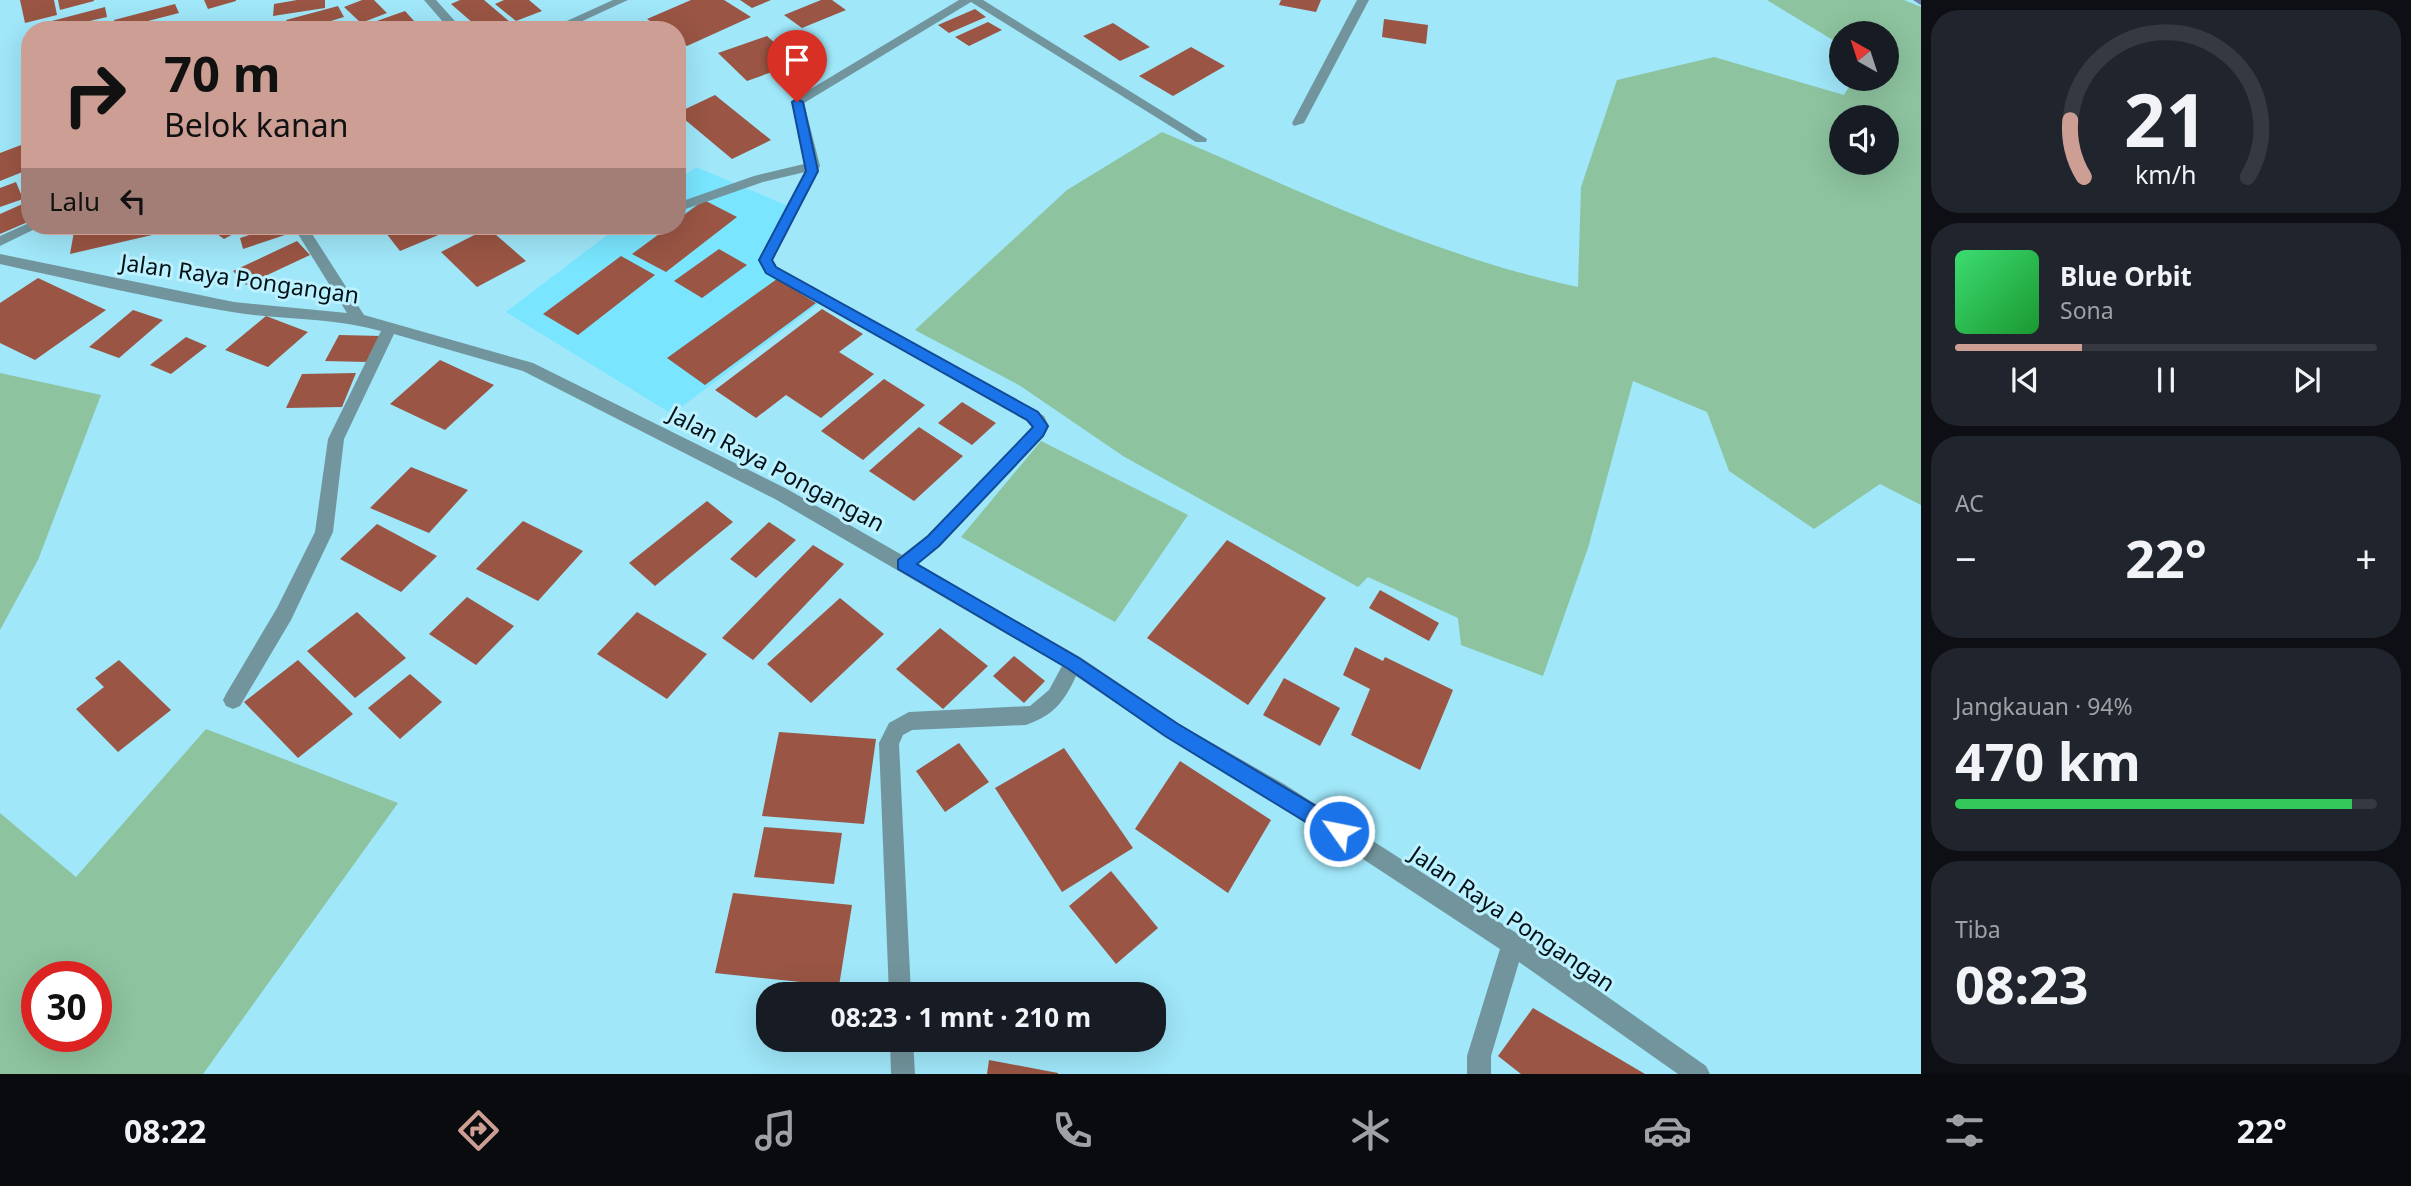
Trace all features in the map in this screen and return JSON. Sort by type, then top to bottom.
[{"type":"street","points":[[430,0],[449,21]]},
{"type":"street","points":[[574,21],[622,0]]},
{"type":"street","points":[[904,564],[933,541],[1041,426],[1032,416],[771,270],[765,260],[813,166],[797,106],[800,99],[967,0]]},
{"type":"street","points":[[975,0],[1201,139]]},
{"type":"street","points":[[1298,123],[1363,0]]},
{"type":"street","points":[[686,205],[759,178],[813,166]]},
{"type":"street","points":[[0,241],[21,232]]},
{"type":"street","points":[[306,235],[359,319]]},
{"type":"street","name":"Jalan Raya Pongangan","points":[[0,259],[113,285],[234,307],[359,319],[528,367],[781,494],[1073,663],[1172,730],[1277,791],[1513,944],[1698,1074]]},
{"type":"street","points":[[233,700],[284,614],[324,532],[336,439],[390,328]]},
{"type":"street","points":[[899,982],[889,743],[896,729],[909,721],[1026,716],[1041,712],[1052,705],[1073,663]]},
{"type":"street","points":[[1479,1074],[1479,1056],[1513,944]]},
{"type":"street","points":[[902,1052],[903,1074]]},
{"type":"shaded area","points":[[696,167],[793,208],[760,260],[829,296],[672,414],[506,312],[607,235],[686,235],[686,174]]},
{"type":"green space","points":[[1767,0],[1904,0],[1921,7],[1921,505],[1880,484],[1814,529],[1729,471],[1707,412],[1633,381],[1588,548],[1543,676],[1461,645],[1458,618],[1368,577],[1358,587],[1123,456],[1019,385],[915,330],[1067,190],[1162,132],[1419,240],[1524,274],[1578,287],[1581,187],[1617,80],[1714,57],[1844,95],[1846,91],[1899,91],[1899,21],[1829,21],[1829,38]]},
{"type":"green space","points":[[0,373],[101,395],[38,560],[0,630]]},
{"type":"green space","points":[[1041,441],[1188,515],[1115,622],[961,537]]},
{"type":"green space","points":[[206,729],[398,803],[203,1074],[0,1074],[0,813],[76,877]]},
{"type":"building","points":[[20,0],[54,0],[57,15],[25,21]]},
{"type":"building","points":[[58,0],[94,0],[94,1],[60,10]]},
{"type":"building","points":[[204,0],[236,0],[236,1],[208,9]]},
{"type":"building","points":[[297,0],[325,0],[325,8],[273,16],[274,4]]},
{"type":"building","points":[[362,0],[374,0],[387,13],[359,21],[344,7]]},
{"type":"building","points":[[460,0],[484,0],[509,21],[471,21],[451,4]]},
{"type":"building","points":[[504,0],[529,0],[542,11],[516,21],[495,4]]},
{"type":"building","points":[[691,0],[724,0],[751,17],[687,46],[686,21],[647,19]]},
{"type":"building","points":[[740,0],[771,0],[752,8]]},
{"type":"building","points":[[821,0],[832,0],[846,10],[802,28],[784,15]]},
{"type":"building","points":[[1281,0],[1321,0],[1316,12],[1279,5]]},
{"type":"building","points":[[175,4],[179,13],[148,21],[114,20]]},
{"type":"building","points":[[338,6],[344,17],[331,21],[286,20]]},
{"type":"building","points":[[105,7],[107,17],[89,21],[52,21]]},
{"type":"building","points":[[975,9],[986,17],[949,33],[938,25]]},
{"type":"building","points":[[405,11],[414,21],[377,21]]},
{"type":"building","points":[[1384,19],[1428,25],[1426,44],[1382,37]]},
{"type":"building","points":[[988,22],[1002,30],[969,46],[955,37]]},
{"type":"building","points":[[1113,23],[1150,47],[1120,61],[1083,36]]},
{"type":"building","points":[[767,36],[797,63],[747,81],[718,53]]},
{"type":"building","points":[[1191,47],[1225,66],[1173,96],[1139,76]]},
{"type":"building","points":[[715,95],[771,140],[732,159],[686,121],[686,109]]},
{"type":"building","points":[[21,145],[21,173],[0,181],[0,153]]},
{"type":"building","points":[[16,182],[21,200],[0,207],[0,188]]},
{"type":"building","points":[[704,200],[737,217],[666,272],[632,254],[658,235],[686,235],[686,213]]},
{"type":"building","points":[[21,205],[21,225],[0,234],[0,214]]},
{"type":"building","points":[[73,235],[152,235],[70,254]]},
{"type":"building","points":[[249,235],[285,235],[243,249],[240,238]]},
{"type":"building","points":[[387,235],[438,235],[400,251]]},
{"type":"building","points":[[474,235],[496,235],[526,261],[477,287],[441,252]]},
{"type":"building","points":[[297,241],[310,255],[246,285],[233,271]]},
{"type":"building","points":[[719,249],[747,265],[702,298],[674,281]]},
{"type":"building","points":[[621,256],[655,275],[578,335],[543,314]]},
{"type":"building","points":[[38,278],[106,310],[35,360],[0,343],[0,303]]},
{"type":"building","points":[[777,279],[816,303],[705,385],[667,358]]},
{"type":"building","points":[[822,309],[863,334],[839,352],[874,374],[821,418],[786,395],[756,418],[715,390]]},
{"type":"building","points":[[133,310],[163,320],[119,358],[89,347]]},
{"type":"building","points":[[266,316],[308,332],[268,367],[225,350]]},
{"type":"building","points":[[339,335],[382,336],[368,362],[325,361]]},
{"type":"building","points":[[186,337],[207,346],[171,374],[150,365]]},
{"type":"building","points":[[440,360],[494,385],[445,430],[390,404]]},
{"type":"building","points":[[356,373],[342,407],[286,408],[302,374]]},
{"type":"building","points":[[884,379],[925,405],[863,460],[821,431]]},
{"type":"building","points":[[962,402],[996,423],[972,445],[938,423]]},
{"type":"building","points":[[919,427],[963,456],[914,501],[869,471]]},
{"type":"building","points":[[411,467],[468,490],[429,533],[370,508]]},
{"type":"building","points":[[707,501],[733,522],[655,586],[629,563]]},
{"type":"building","points":[[523,521],[583,551],[538,601],[476,569]]},
{"type":"building","points":[[769,522],[796,540],[756,578],[730,559]]},
{"type":"building","points":[[377,524],[437,556],[401,592],[340,559]]},
{"type":"building","points":[[1227,540],[1326,598],[1248,705],[1147,638]]},
{"type":"building","points":[[813,545],[844,564],[753,660],[722,638]]},
{"type":"building","points":[[1380,590],[1439,623],[1429,641],[1369,608]]},
{"type":"building","points":[[467,597],[514,626],[476,665],[429,634]]},
{"type":"building","points":[[840,598],[884,634],[811,703],[767,664]]},
{"type":"building","points":[[357,612],[406,658],[355,698],[307,651]]},
{"type":"building","points":[[637,612],[707,654],[667,699],[597,654]]},
{"type":"building","points":[[940,628],[988,666],[943,709],[896,669]]},
{"type":"building","points":[[1355,647],[1383,661],[1385,657],[1453,690],[1420,770],[1351,735],[1370,689],[1343,675]]},
{"type":"building","points":[[1014,656],[1045,681],[1024,703],[993,676]]},
{"type":"building","points":[[119,660],[171,710],[118,752],[76,709],[104,687],[95,678]]},
{"type":"building","points":[[298,660],[353,714],[298,758],[244,702]]},
{"type":"building","points":[[410,674],[442,702],[400,739],[368,708]]},
{"type":"building","points":[[1284,678],[1340,708],[1320,746],[1263,715]]},
{"type":"building","points":[[779,732],[876,739],[864,824],[762,816]]},
{"type":"building","points":[[959,743],[989,782],[945,812],[916,771]]},
{"type":"building","points":[[1064,748],[1133,848],[1062,892],[995,788]]},
{"type":"building","points":[[1180,761],[1271,820],[1228,893],[1135,829]]},
{"type":"building","points":[[764,827],[842,833],[834,884],[754,877]]},
{"type":"building","points":[[1111,871],[1158,928],[1116,964],[1069,906]]},
{"type":"building","points":[[733,893],[852,905],[840,982],[801,982],[715,973]]},
{"type":"building","points":[[1533,1008],[1645,1074],[1521,1074],[1498,1056]]},
{"type":"building","points":[[989,1060],[1058,1073],[1058,1074],[987,1074]]},
{"type":"waterway","points":[[1917,0],[1921,2]]},
{"type":"route","points":[[797,102],[812,171],[765,260],[767,266],[1032,416],[1041,426],[933,541],[904,564],[1073,663],[1172,730],[1277,791],[1339,831]]}]
